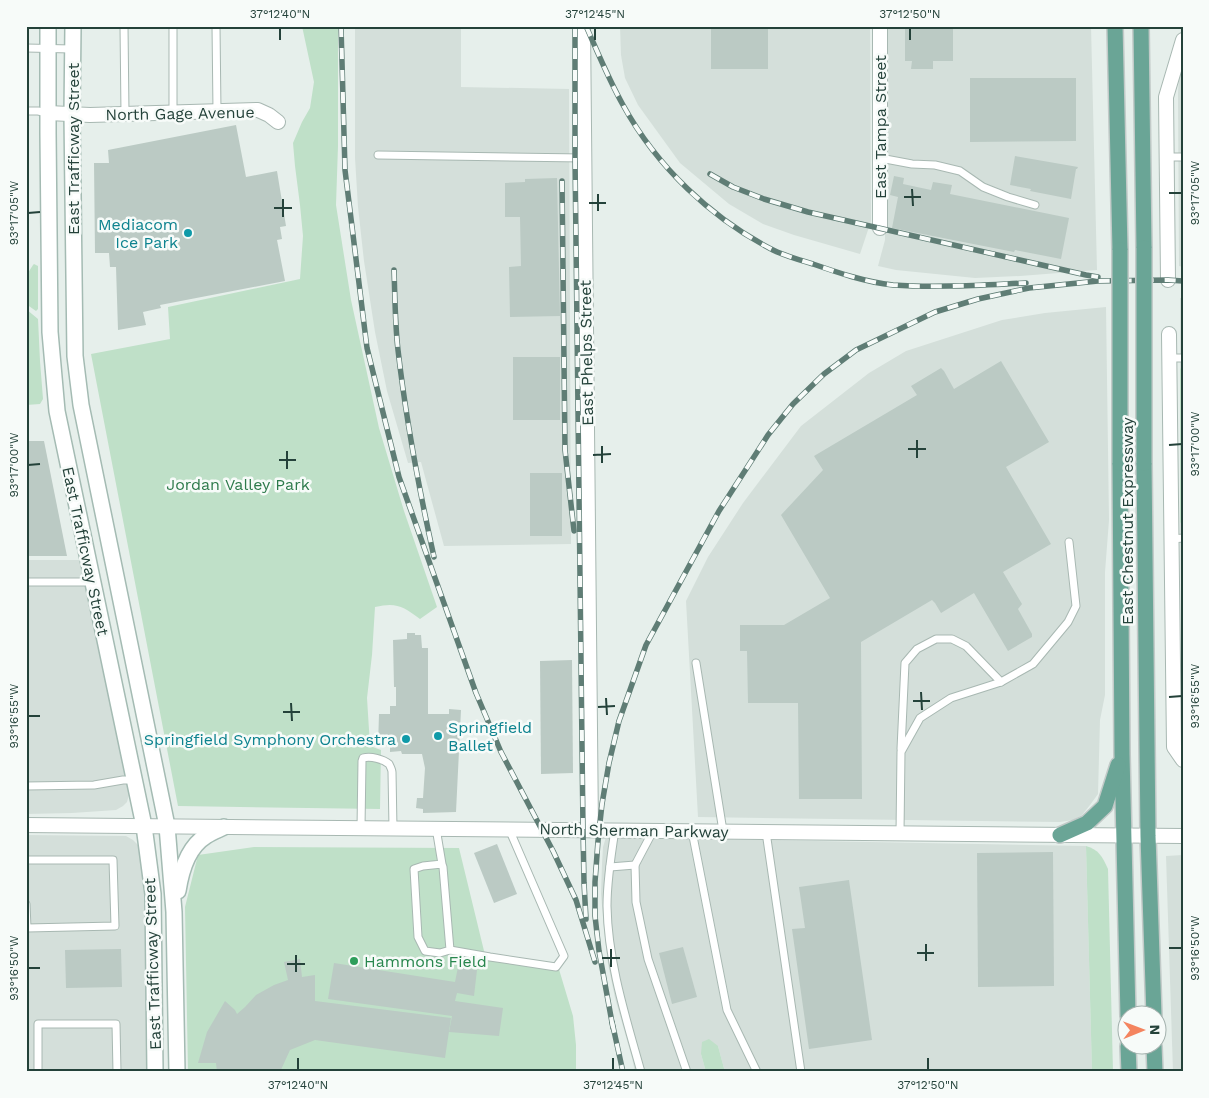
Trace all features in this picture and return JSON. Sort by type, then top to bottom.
[{"type":"main road","name":"East Trafficway Street","points":[[48,26],[50,332],[57,411],[144,826],[153,894],[155,1072]]},
{"type":"main road","name":"East Trafficway Street","points":[[72,26],[76,366],[82,405],[167,826],[174,912],[177,1072]]},
{"type":"main road","name":"East Chestnut Expressway","points":[[1115,26],[1120,250],[1123,835],[1128,1006]]},
{"type":"main road","name":"East Chestnut Expressway","points":[[1141,26],[1148,836],[1154,1006]]},
{"type":"main road","points":[[1060,835],[1087,823],[1105,806],[1122,754]]},
{"type":"main road","points":[[174,912],[180,874],[190,853],[204,837],[224,827]]},
{"type":"main road","points":[[1128,1056],[1129,1072]]},
{"type":"main road","points":[[1154,1056],[1155,1072]]},
{"type":"street","name":"East Phelps Street","points":[[583,26],[591,830]]},
{"type":"street","name":"East Tampa Street","points":[[880,26],[880,228]]},
{"type":"street","points":[[1168,280],[1166,97],[1183,40]]},
{"type":"street","name":"North Gage Avenue","points":[[48,113],[125,114],[258,110],[278,122]]},
{"type":"street","points":[[1169,334],[1176,358],[1178,627],[1174,747],[1183,760]]},
{"type":"street","name":"North Sherman Parkway","points":[[26,825],[1183,836]]},
{"type":"lane","points":[[124,26],[125,114]]},
{"type":"lane","points":[[173,26],[173,112]]},
{"type":"lane","points":[[216,26],[217,111]]},
{"type":"lane","points":[[26,48],[72,48]]},
{"type":"lane","points":[[26,111],[48,113]]},
{"type":"lane","points":[[378,155],[584,158]]},
{"type":"lane","points":[[1167,157],[1183,157]]},
{"type":"lane","points":[[880,158],[912,164],[935,165],[960,171],[983,187],[1035,206]]},
{"type":"lane","points":[[901,752],[920,718],[951,698],[1001,682],[1033,664],[1068,622],[1076,606],[1069,542]]},
{"type":"lane","points":[[26,582],[93,582]]},
{"type":"lane","points":[[900,833],[905,663],[917,649],[936,639],[952,639],[966,646],[1001,682]]},
{"type":"lane","points":[[696,663],[723,831]]},
{"type":"lane","points":[[362,828],[362,761],[363,758],[368,757],[382,760],[390,765],[392,772],[393,828]]},
{"type":"lane","points":[[26,786],[94,784],[134,780]]},
{"type":"lane","points":[[436,828],[442,864],[450,950]]},
{"type":"lane","points":[[442,864],[414,869],[418,937],[425,951],[440,954],[450,950],[556,967],[564,956],[509,829]]},
{"type":"lane","points":[[615,830],[607,906],[610,940],[615,977],[641,1072]]},
{"type":"lane","points":[[653,830],[635,865],[636,902],[648,959],[687,1072]]},
{"type":"lane","points":[[692,831],[728,1010],[757,1072]]},
{"type":"lane","points":[[766,832],[802,1072]]},
{"type":"lane","points":[[26,860],[114,860],[115,926],[27,928],[26,904]]},
{"type":"lane","points":[[610,867],[635,865]]},
{"type":"lane","points":[[38,1072],[38,1024],[116,1024],[117,1072]]},
{"type":"shaded area","points":[[355,26],[461,26],[461,87],[569,89],[571,544],[444,546],[421,462],[408,463],[387,391],[375,332],[364,261],[355,158]]},
{"type":"shaded area","points":[[620,26],[870,26],[871,221],[860,254],[763,224],[729,204],[680,163],[638,105],[625,78],[621,55]]},
{"type":"shaded area","points":[[886,26],[1091,26],[1097,270],[975,278],[896,270],[878,266],[885,240]]},
{"type":"shaded area","points":[[1183,66],[1183,267],[1179,266],[1178,92],[1179,76]]},
{"type":"shaded area","points":[[1180,298],[1183,298],[1183,718],[1180,522]]},
{"type":"shaded area","points":[[1106,307],[1109,520],[1105,572],[1105,695],[1100,720],[1098,794],[1082,815],[1073,820],[1060,822],[698,817],[686,601],[708,557],[743,503],[801,426],[869,373],[906,351],[1002,320],[1045,313]]},
{"type":"shaded area","points":[[26,560],[81,560],[130,791],[127,802],[116,810],[26,814]]},
{"type":"shaded area","points":[[26,835],[126,836],[138,845],[141,853],[147,901],[149,1072],[26,1072]]},
{"type":"shaded area","points":[[606,837],[1086,846],[1092,1072],[725,1072],[718,1046],[701,1054],[706,1072],[635,1072],[608,964],[601,894],[603,847]]},
{"type":"shaded area","points":[[1183,855],[1183,1072],[1173,1072],[1166,856]]},
{"type":"green space","name":"Jordan Valley Park","points":[[302,26],[338,26],[336,205],[351,300],[379,428],[404,511],[437,607],[420,619],[399,606],[375,607],[367,698],[370,746],[381,750],[380,809],[178,806],[91,354],[170,339],[168,307],[300,279],[303,236],[293,143],[310,108],[314,82]]},
{"type":"green space","points":[[34,264],[38,266],[38,309],[36,311],[26,304],[26,276]]},
{"type":"green space","points":[[26,309],[38,319],[43,399],[40,404],[26,405]]},
{"type":"green space","points":[[1183,366],[1183,526],[1180,522],[1180,369]]},
{"type":"green space","points":[[1086,846],[1100,854],[1108,869],[1113,1072],[1092,1072]]},
{"type":"green space","name":"Hammons Field","points":[[254,847],[459,848],[485,955],[558,966],[573,1016],[576,1072],[188,1072],[185,907],[198,855]]},
{"type":"green space","points":[[709,1039],[718,1046],[725,1072],[706,1072],[701,1054],[702,1042]]},
{"type":"building","points":[[711,26],[768,26],[768,69],[711,69]]},
{"type":"building","points":[[905,26],[953,26],[953,61],[933,61],[933,69],[911,69],[912,61],[905,61]]},
{"type":"building","points":[[970,78],[1076,78],[1076,141],[970,142]]},
{"type":"building","name":"Mediacom Ice Park","points":[[236,125],[246,177],[277,171],[286,226],[280,227],[282,239],[277,240],[285,281],[160,305],[161,308],[143,312],[146,325],[118,330],[116,267],[110,267],[109,253],[95,253],[94,163],[109,163],[108,150]]},
{"type":"building","points":[[1015,156],[1078,167],[1076,169],[1071,199],[1010,185]]},
{"type":"building","points":[[894,176],[904,178],[903,184],[931,190],[933,182],[952,185],[950,194],[1069,218],[1061,259],[1015,250],[1014,252],[892,228],[898,197],[890,195]]},
{"type":"building","points":[[557,178],[560,316],[510,317],[509,267],[521,266],[520,217],[505,217],[505,183],[525,182],[525,179]]},
{"type":"building","points":[[513,357],[560,357],[560,420],[513,420]]},
{"type":"building","points":[[1001,361],[1049,442],[1006,467],[1051,544],[1003,572],[1022,604],[1018,609],[1032,637],[1008,651],[974,593],[941,613],[932,600],[861,642],[862,799],[799,799],[798,703],[748,703],[747,651],[740,651],[740,625],[784,625],[830,598],[781,515],[823,470],[814,456],[917,395],[911,386],[941,368],[954,389]]},
{"type":"building","points":[[26,441],[44,441],[67,556],[26,556]]},
{"type":"building","points":[[530,473],[562,473],[562,536],[530,536]]},
{"type":"building","points":[[407,633],[421,635],[422,648],[428,648],[428,714],[449,714],[449,709],[461,710],[456,812],[423,813],[423,809],[416,808],[417,798],[423,798],[425,768],[422,754],[402,754],[401,751],[390,752],[390,746],[378,746],[379,714],[390,714],[390,706],[396,706],[393,640],[407,639]]},
{"type":"building","points":[[572,660],[573,773],[541,774],[540,661]]},
{"type":"building","points":[[497,844],[517,894],[494,903],[474,853]]},
{"type":"building","points":[[1053,852],[1054,986],[978,987],[977,853]]},
{"type":"building","points":[[849,880],[872,1040],[809,1049],[792,929],[805,928],[799,887]]},
{"type":"building","points":[[683,947],[697,997],[672,1004],[659,953]]},
{"type":"building","points":[[121,949],[122,987],[66,988],[65,950]]},
{"type":"building","points":[[300,959],[302,977],[315,975],[315,1001],[451,1018],[445,1058],[315,1040],[290,1050],[280,1072],[217,1072],[216,1063],[198,1063],[207,1032],[225,1001],[237,1014],[256,995],[288,980],[284,962]]},
{"type":"building","points":[[334,963],[455,982],[458,967],[477,970],[474,996],[457,993],[455,1001],[503,1008],[499,1036],[449,1032],[452,1016],[328,999]]},
{"type":"railway","points":[[341,26],[345,170],[367,348],[399,477],[476,693],[501,752],[553,851],[576,900],[595,962]]},
{"type":"railway","points":[[575,26],[583,829],[586,919]]},
{"type":"railway","points":[[586,26],[618,96],[652,149],[688,189],[728,223],[750,237],[788,256],[852,277],[883,284],[943,286],[1026,283]]},
{"type":"railway","points":[[710,174],[733,187],[764,199],[808,212],[1098,277]]},
{"type":"railway","points":[[562,181],[565,450],[574,531]]},
{"type":"railway","points":[[394,270],[396,330],[401,376],[413,454],[434,557]]},
{"type":"railway","points":[[613,1028],[599,951],[595,916],[595,882],[602,804],[619,721],[646,645],[719,511],[768,435],[793,404],[824,374],[856,350],[935,312],[978,299],[1029,288],[1098,281],[1183,281]]},
{"type":"railway","points":[[612,1022],[623,1072]]},
{"type":"place","name":"Mediacom Ice Park","points":[[188,233]]},
{"type":"place","name":"Springfield Ballet","points":[[438,736]]},
{"type":"place","name":"Springfield Symphony Orchestra","points":[[406,739]]},
{"type":"place","name":"Hammons Field","points":[[354,961]]}]
